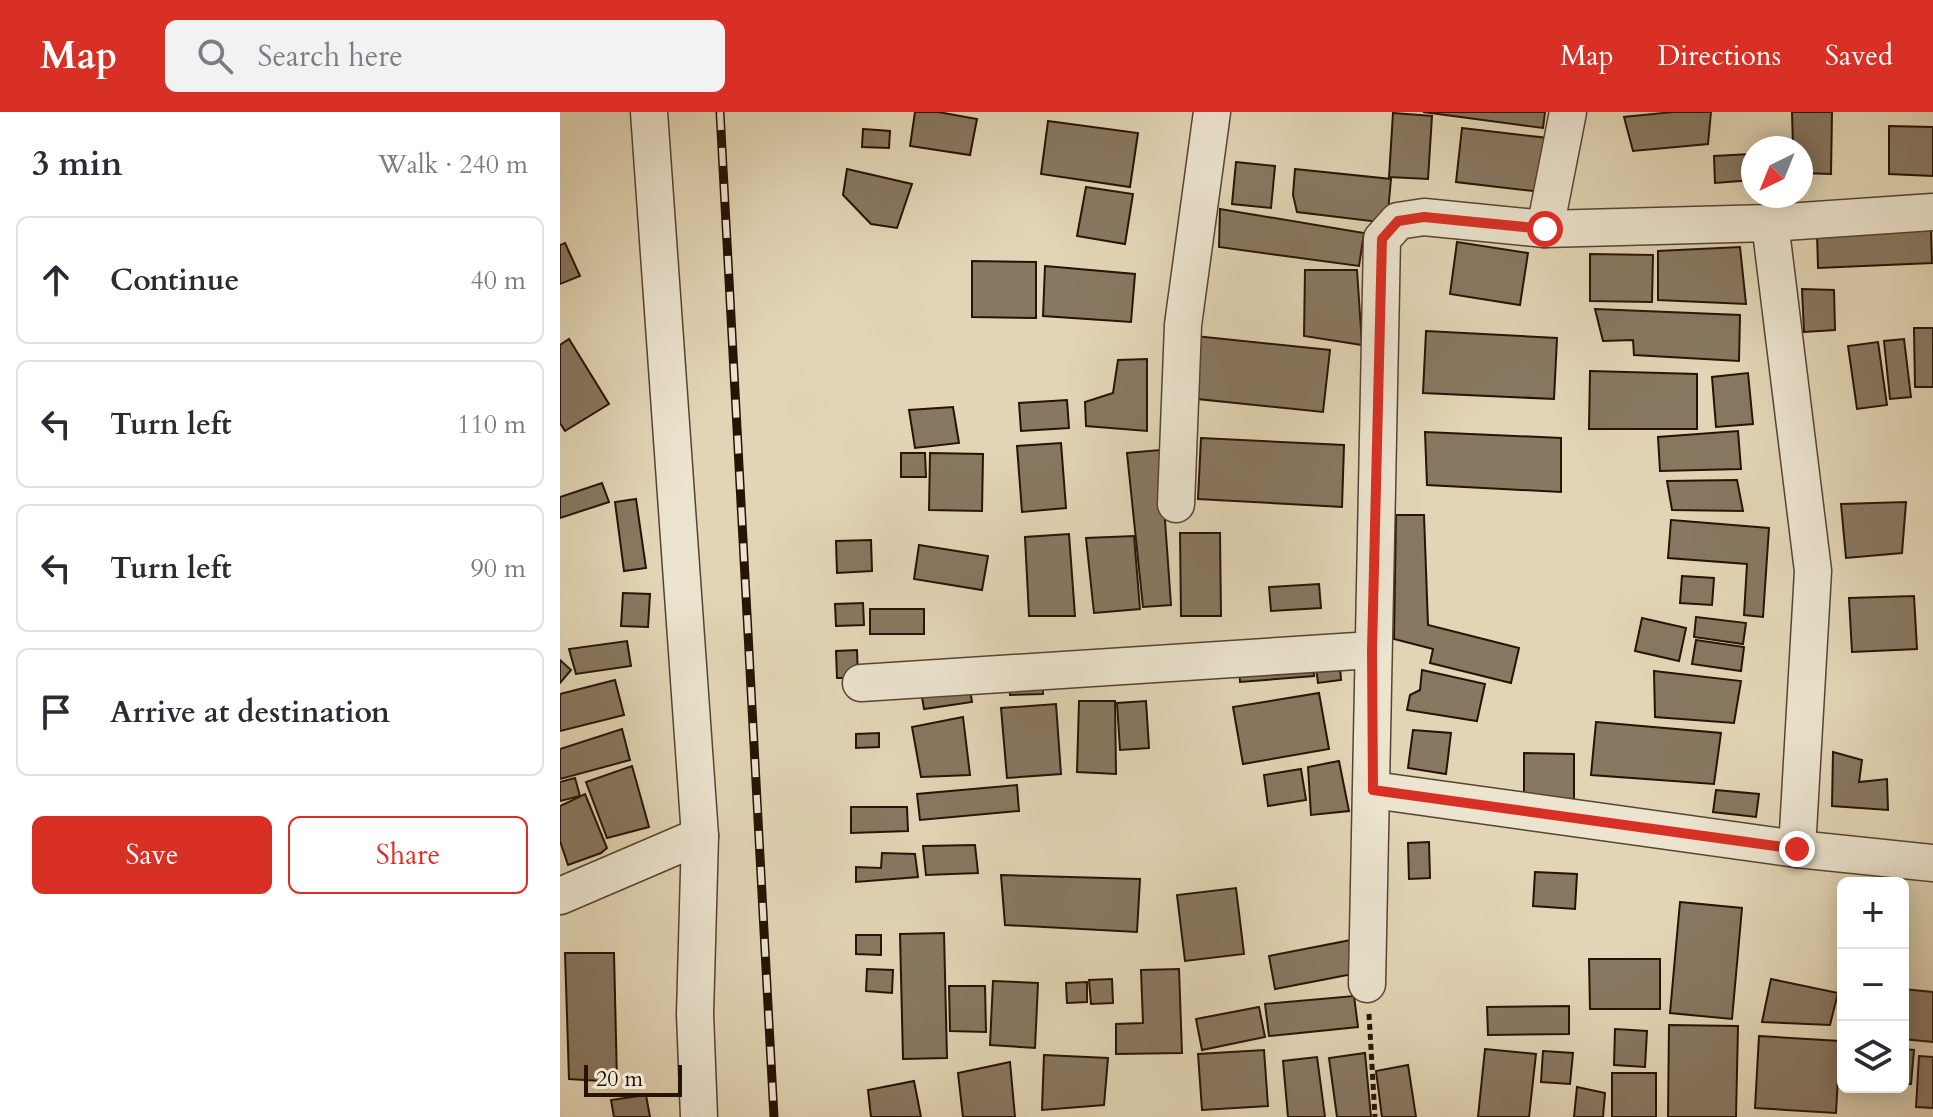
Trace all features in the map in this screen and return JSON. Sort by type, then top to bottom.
[{"type":"street","points":[[649,112],[700,836],[695,1014],[699,1117]]},
{"type":"street","points":[[1176,504],[1183,325],[1212,112]]},
{"type":"street","points":[[1545,229],[1568,112]]},
{"type":"street","points":[[1367,984],[1382,239],[1398,221],[1424,217],[1545,229],[1770,223],[1933,212]]},
{"type":"street","points":[[1770,223],[1813,571],[1797,849]]},
{"type":"street","points":[[861,683],[1372,650]]},
{"type":"street","points":[[1373,790],[1797,849],[1933,863]]},
{"type":"street","points":[[560,896],[700,836]]},
{"type":"path","points":[[1367,984],[1375,1117]]},
{"type":"building","points":[[915,112],[938,112],[977,119],[970,155],[910,146]]},
{"type":"building","points":[[1423,112],[1545,112],[1543,128]]},
{"type":"building","points":[[1711,112],[1708,144],[1633,151],[1624,117]]},
{"type":"building","points":[[1792,112],[1832,112],[1831,174],[1813,173],[1813,136],[1793,136]]},
{"type":"building","points":[[1393,113],[1432,116],[1428,179],[1389,177]]},
{"type":"building","points":[[1048,121],[1138,133],[1130,187],[1041,174]]},
{"type":"building","points":[[1889,126],[1933,127],[1933,176],[1889,174]]},
{"type":"building","points":[[1462,128],[1548,138],[1542,192],[1456,182]]},
{"type":"building","points":[[863,129],[890,131],[889,148],[862,147]]},
{"type":"building","points":[[1741,155],[1741,181],[1715,183],[1714,156]]},
{"type":"building","points":[[1236,162],[1275,166],[1271,208],[1232,204]]},
{"type":"building","points":[[847,169],[912,184],[897,228],[871,224],[843,195]]},
{"type":"building","points":[[1295,169],[1391,179],[1387,223],[1297,212],[1293,195]]},
{"type":"building","points":[[1086,187],[1133,194],[1125,244],[1077,236]]},
{"type":"building","points":[[1220,209],[1364,233],[1359,266],[1219,247]]},
{"type":"building","points":[[1931,230],[1932,263],[1818,268],[1817,233]]},
{"type":"building","points":[[1457,242],[1528,253],[1520,305],[1450,294]]},
{"type":"building","points":[[565,243],[580,276],[560,284],[560,245]]},
{"type":"building","points":[[1740,247],[1746,304],[1658,300],[1658,251]]},
{"type":"building","points":[[1590,254],[1653,255],[1652,302],[1590,301]]},
{"type":"building","points":[[972,261],[1036,262],[1036,318],[972,317]]},
{"type":"building","points":[[1045,266],[1135,274],[1131,322],[1043,316]]},
{"type":"building","points":[[1305,270],[1357,270],[1362,345],[1304,336]]},
{"type":"building","points":[[1802,289],[1834,290],[1835,330],[1804,332]]},
{"type":"building","points":[[1595,309],[1740,315],[1739,361],[1634,355],[1633,340],[1603,341]]},
{"type":"building","points":[[1914,328],[1933,328],[1933,387],[1915,387]]},
{"type":"building","points":[[1426,331],[1557,338],[1554,399],[1423,393]]},
{"type":"building","points":[[1195,336],[1330,350],[1323,412],[1188,398]]},
{"type":"building","points":[[569,339],[609,404],[565,431],[560,423],[560,345]]},
{"type":"building","points":[[1904,339],[1911,397],[1890,399],[1884,341]]},
{"type":"building","points":[[1878,342],[1887,405],[1857,409],[1848,346]]},
{"type":"building","points":[[1147,359],[1147,431],[1086,426],[1085,402],[1113,393],[1118,360]]},
{"type":"building","points":[[1590,371],[1697,374],[1697,429],[1589,429]]},
{"type":"building","points":[[1748,373],[1753,424],[1716,427],[1712,377]]},
{"type":"building","points":[[1067,400],[1069,428],[1021,431],[1019,403]]},
{"type":"building","points":[[953,407],[959,443],[915,448],[909,410]]},
{"type":"building","points":[[1738,431],[1741,469],[1660,471],[1658,437]]},
{"type":"building","points":[[1425,432],[1561,438],[1561,492],[1427,485]]},
{"type":"building","points":[[1201,438],[1344,445],[1342,507],[1198,499]]},
{"type":"building","points":[[1061,443],[1066,508],[1022,512],[1017,446]]},
{"type":"building","points":[[1160,450],[1171,605],[1143,607],[1127,453]]},
{"type":"building","points":[[901,453],[925,453],[926,477],[901,477]]},
{"type":"building","points":[[930,453],[983,454],[982,511],[929,510]]},
{"type":"building","points":[[1737,480],[1743,511],[1672,510],[1667,481]]},
{"type":"building","points":[[602,483],[609,502],[560,518],[560,497]]},
{"type":"building","points":[[636,499],[646,568],[624,571],[615,502]]},
{"type":"building","points":[[1906,502],[1902,553],[1846,558],[1841,504]]},
{"type":"building","points":[[1396,515],[1424,515],[1428,625],[1519,648],[1511,683],[1430,663],[1433,649],[1394,639]]},
{"type":"building","points":[[1671,520],[1769,528],[1763,617],[1744,615],[1747,564],[1668,558]]},
{"type":"building","points":[[1180,533],[1220,533],[1221,616],[1181,616]]},
{"type":"building","points":[[1069,534],[1075,616],[1029,616],[1025,537]]},
{"type":"building","points":[[1134,536],[1140,609],[1094,613],[1086,538]]},
{"type":"building","points":[[871,540],[872,571],[837,573],[836,541]]},
{"type":"building","points":[[919,545],[988,556],[982,590],[914,579]]},
{"type":"building","points":[[1682,576],[1714,578],[1712,605],[1680,603]]},
{"type":"building","points":[[1319,584],[1321,608],[1271,611],[1269,587]]},
{"type":"building","points":[[623,593],[650,594],[648,627],[621,626]]},
{"type":"building","points":[[1914,596],[1917,649],[1852,652],[1849,598]]},
{"type":"building","points":[[863,603],[864,625],[836,626],[835,604]]},
{"type":"building","points":[[870,609],[924,609],[924,634],[870,634]]},
{"type":"building","points":[[1696,617],[1746,623],[1743,644],[1694,637]]},
{"type":"building","points":[[1642,618],[1686,628],[1679,661],[1635,651]]},
{"type":"building","points":[[1696,640],[1744,647],[1741,671],[1692,664]]},
{"type":"building","points":[[627,641],[631,666],[576,674],[569,649]]},
{"type":"building","points":[[857,650],[858,678],[837,678],[836,651]]},
{"type":"building","points":[[1313,655],[1314,676],[1240,682],[1239,661]]},
{"type":"building","points":[[560,660],[571,670],[560,683]]},
{"type":"building","points":[[1340,666],[1341,680],[1318,683],[1316,668]]},
{"type":"building","points":[[1422,670],[1485,684],[1477,721],[1407,710],[1410,695],[1420,690]]},
{"type":"building","points":[[1654,671],[1741,681],[1734,723],[1655,717]]},
{"type":"building","points":[[1042,677],[1043,694],[1010,695],[1009,678]]},
{"type":"building","points":[[615,680],[624,715],[560,731],[560,694]]},
{"type":"building","points":[[969,684],[972,702],[924,709],[921,691]]},
{"type":"building","points":[[1319,693],[1329,749],[1243,764],[1233,707]]},
{"type":"building","points":[[1079,701],[1115,701],[1116,774],[1077,772]]},
{"type":"building","points":[[1146,701],[1149,748],[1120,750],[1117,703]]},
{"type":"building","points":[[1056,704],[1061,774],[1007,778],[1001,708]]},
{"type":"building","points":[[963,717],[970,775],[921,777],[912,727]]},
{"type":"building","points":[[1596,722],[1721,733],[1714,784],[1591,775]]},
{"type":"building","points":[[622,729],[630,760],[560,779],[560,749]]},
{"type":"building","points":[[1413,730],[1451,733],[1446,774],[1408,768]]},
{"type":"building","points":[[879,733],[879,747],[856,748],[856,734]]},
{"type":"building","points":[[1833,752],[1862,760],[1859,782],[1887,779],[1888,810],[1832,806]]},
{"type":"building","points":[[1524,753],[1574,754],[1574,800],[1524,800]]},
{"type":"building","points":[[1339,761],[1349,811],[1311,815],[1308,767]]},
{"type":"building","points":[[632,766],[649,827],[607,838],[586,782]]},
{"type":"building","points":[[1301,769],[1306,800],[1268,806],[1264,775]]},
{"type":"building","points":[[575,778],[580,796],[560,801],[560,782]]},
{"type":"building","points":[[1017,785],[1019,811],[920,820],[917,794]]},
{"type":"building","points":[[1716,790],[1759,794],[1756,817],[1713,812]]},
{"type":"building","points":[[585,794],[607,848],[568,865],[560,841],[560,806]]},
{"type":"building","points":[[851,807],[907,807],[908,831],[851,833]]},
{"type":"building","points":[[1429,842],[1430,878],[1409,879],[1408,843]]},
{"type":"building","points":[[975,845],[978,873],[926,875],[923,846]]},
{"type":"building","points":[[882,853],[915,854],[918,877],[856,882],[856,867],[881,868]]},
{"type":"building","points":[[1535,872],[1577,874],[1575,909],[1533,906]]},
{"type":"building","points":[[1001,875],[1140,879],[1137,932],[1005,925]]},
{"type":"building","points":[[1236,888],[1244,954],[1185,961],[1177,895]]},
{"type":"building","points":[[1680,902],[1742,908],[1732,1019],[1670,1013]]},
{"type":"building","points":[[944,933],[947,1058],[903,1059],[900,934]]},
{"type":"building","points":[[856,935],[881,935],[881,955],[856,954]]},
{"type":"building","points":[[1351,940],[1358,973],[1275,989],[1269,956]]},
{"type":"building","points":[[565,953],[614,953],[617,1082],[569,1079]]},
{"type":"building","points":[[1589,959],[1660,959],[1660,1009],[1590,1009]]},
{"type":"building","points":[[867,969],[893,970],[892,993],[866,991]]},
{"type":"building","points":[[1179,969],[1182,1053],[1116,1054],[1116,1024],[1143,1023],[1141,970]]},
{"type":"building","points":[[1112,979],[1113,1003],[1091,1004],[1089,980]]},
{"type":"building","points":[[1771,979],[1837,993],[1830,1025],[1762,1022]]},
{"type":"building","points":[[993,981],[1038,983],[1035,1048],[990,1045]]},
{"type":"building","points":[[1087,982],[1087,1002],[1067,1003],[1066,983]]},
{"type":"building","points":[[949,986],[985,986],[986,1032],[950,1031]]},
{"type":"building","points":[[1909,990],[1933,992],[1933,1042],[1909,1040]]},
{"type":"building","points":[[1354,996],[1358,1027],[1269,1036],[1265,1004]]},
{"type":"building","points":[[1569,1006],[1569,1034],[1488,1035],[1487,1007]]},
{"type":"building","points":[[1259,1007],[1265,1037],[1202,1050],[1196,1019]]},
{"type":"building","points":[[1669,1025],[1738,1026],[1736,1117],[1668,1117]]},
{"type":"building","points":[[1615,1029],[1647,1031],[1645,1067],[1614,1065]]},
{"type":"building","points":[[1759,1036],[1837,1041],[1836,1113],[1755,1108]]},
{"type":"building","points":[[1485,1049],[1536,1054],[1529,1117],[1478,1117]]},
{"type":"building","points":[[1264,1050],[1268,1106],[1202,1110],[1198,1054]]},
{"type":"building","points":[[1909,1050],[1914,1050],[1909,1084]]},
{"type":"building","points":[[1543,1051],[1573,1053],[1570,1084],[1541,1082]]},
{"type":"building","points":[[1365,1053],[1371,1117],[1337,1117],[1329,1058]]},
{"type":"building","points":[[1044,1055],[1108,1058],[1104,1105],[1042,1110]]},
{"type":"building","points":[[1919,1056],[1933,1057],[1933,1108],[1916,1107]]},
{"type":"building","points":[[1317,1057],[1325,1117],[1288,1117],[1283,1061]]},
{"type":"building","points":[[1010,1062],[1015,1117],[963,1117],[958,1073]]},
{"type":"building","points":[[1408,1065],[1416,1117],[1382,1117],[1376,1071]]},
{"type":"building","points":[[1612,1073],[1656,1073],[1656,1117],[1612,1117]]},
{"type":"building","points":[[914,1081],[921,1117],[871,1117],[868,1090]]},
{"type":"building","points":[[1577,1087],[1605,1093],[1603,1117],[1574,1117]]},
{"type":"building","points":[[646,1095],[650,1117],[614,1117],[611,1100]]},
{"type":"railway","points":[[720,112],[774,1117]]},
{"type":"route","points":[[1545,229],[1424,217],[1398,221],[1382,239],[1372,650],[1373,790],[1797,849]]}]
